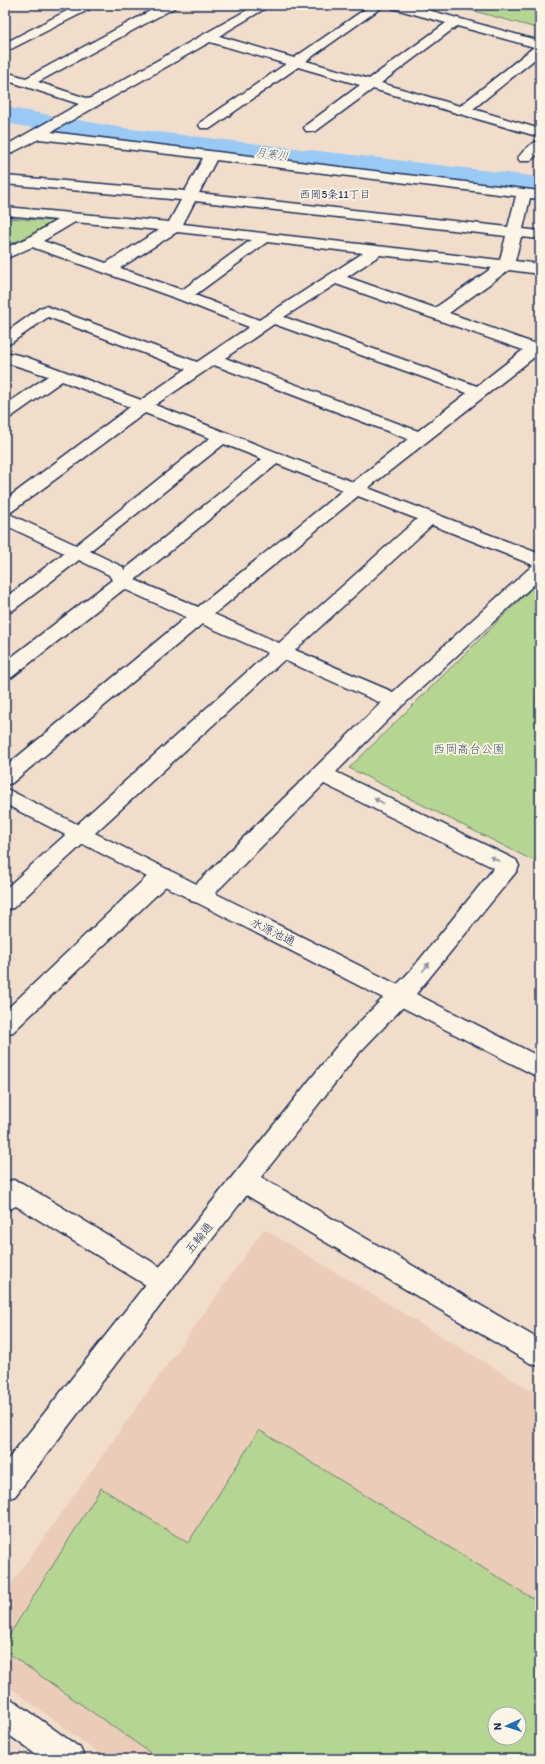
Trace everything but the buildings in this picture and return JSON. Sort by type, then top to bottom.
[{"type":"street","points":[[5,48],[88,5]]},
{"type":"street","points":[[27,83],[170,5]]},
{"type":"street","points":[[206,125],[379,5]]},
{"type":"street","points":[[396,5],[540,45]]},
{"type":"street","points":[[5,152],[89,103],[208,37],[258,6]]},
{"type":"street","points":[[311,128],[372,85],[456,21]]},
{"type":"street","points":[[208,37],[540,133]]},
{"type":"street","points":[[462,111],[540,49]]},
{"type":"street","points":[[5,76],[89,103]]},
{"type":"street","points":[[5,138],[36,135],[540,195]]},
{"type":"street","points":[[525,158],[540,144]]},
{"type":"street","points":[[108,269],[174,227],[211,156]]},
{"type":"street","points":[[5,180],[190,196],[540,235]]},
{"type":"street","points":[[437,314],[506,264],[524,194]]},
{"type":"street","points":[[5,211],[174,227],[540,269]]},
{"type":"street","points":[[5,254],[31,242],[73,217]]},
{"type":"street","points":[[184,296],[265,237]]},
{"type":"street","points":[[31,242],[184,296],[480,392]]},
{"type":"street","points":[[5,508],[142,406],[378,250]]},
{"type":"street","points":[[335,278],[538,348]]},
{"type":"street","points":[[5,340],[46,311],[198,368]]},
{"type":"street","points":[[5,778],[199,614],[355,488],[538,348]]},
{"type":"street","points":[[5,357],[20,360],[142,406],[540,561]]},
{"type":"street","points":[[213,359],[420,438]]},
{"type":"street","points":[[5,413],[60,375]]},
{"type":"street","points":[[5,607],[78,552],[222,437]]},
{"type":"street","points":[[5,672],[122,581],[274,458]]},
{"type":"street","points":[[5,518],[78,552],[116,572],[122,581],[395,701]]},
{"type":"street","points":[[5,902],[429,518]]},
{"type":"street","points":[[199,895],[323,774],[395,701],[540,569]]},
{"type":"street","name":"五輪通","points":[[5,1486],[163,1282],[245,1181],[349,1048],[420,975],[508,866],[323,774]]},
{"type":"street","name":"水源池通","points":[[5,795],[540,1068]]},
{"type":"street","points":[[5,1025],[162,876]]},
{"type":"street","points":[[245,1181],[540,1354]]},
{"type":"street","points":[[5,1200],[13,1191],[163,1282]]},
{"type":"street","points":[[5,1712],[69,1759]]},
{"type":"shaded area","points":[[264,1229],[540,1396],[540,1759],[107,1759],[5,1684],[5,1592]]},
{"type":"green space","points":[[452,5],[540,5],[540,29]]},
{"type":"green space","points":[[5,218],[54,221],[5,249]]},
{"type":"green space","name":"西岡高台公園","points":[[537,583],[540,584],[540,864],[349,768]]},
{"type":"green space","points":[[259,1430],[540,1603],[540,1759],[159,1759],[5,1651],[5,1642],[101,1488],[188,1543]]},
{"type":"waterway","name":"月寒川","points":[[5,115],[123,136],[540,185]]},
{"type":"district","name":"西岡5条11丁目","points":[[335,194]]}]
